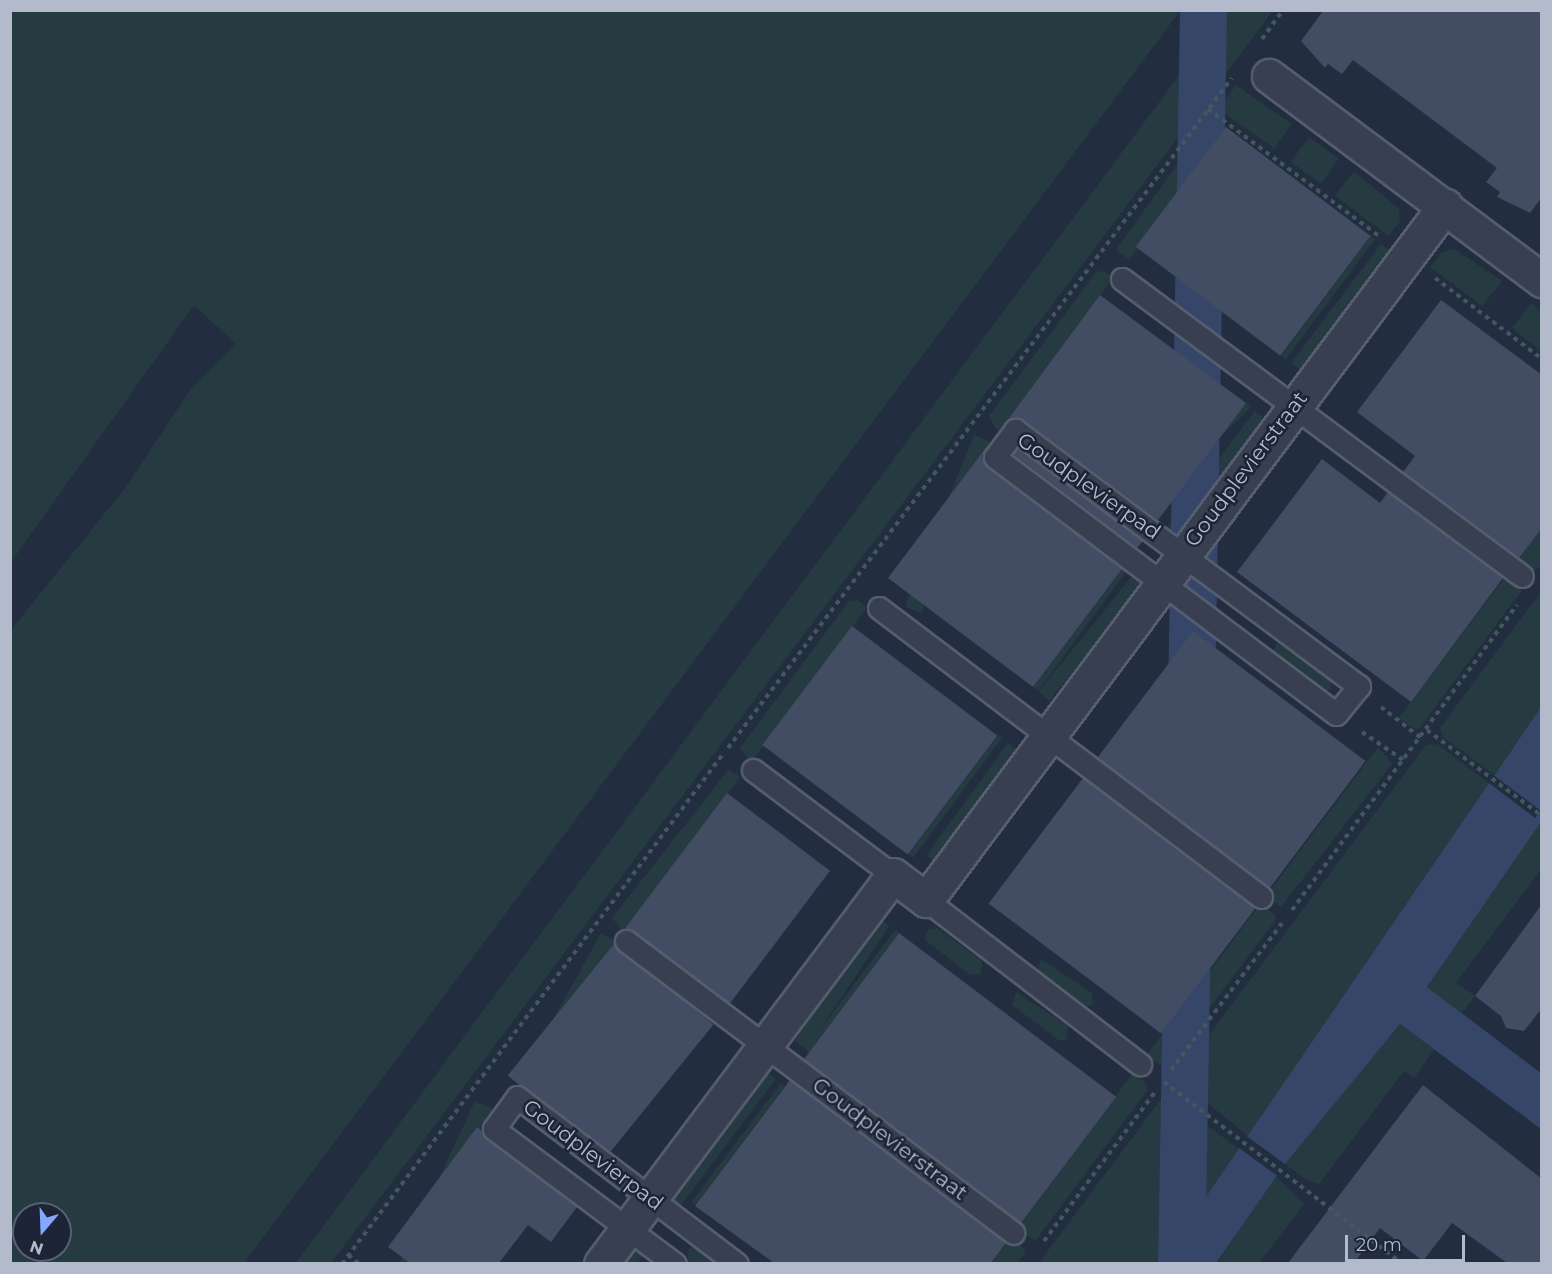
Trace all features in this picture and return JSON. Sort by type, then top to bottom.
[{"type":"street","points":[[1254,72],[1445,206],[1541,278]]},
{"type":"street","name":"Goudplevierstraat","points":[[926,900],[1293,406],[1445,206]]},
{"type":"street","points":[[601,1263],[893,875],[926,900]]},
{"type":"lane","points":[[1122,279],[1522,576]]},
{"type":"lane","name":"Goudplevierpad","points":[[1336,714],[995,457],[1015,430],[1359,686]]},
{"type":"lane","points":[[879,608],[1050,734],[1262,897]]},
{"type":"lane","points":[[1336,714],[1359,686]]},
{"type":"lane","points":[[753,770],[893,875]]},
{"type":"lane","points":[[926,900],[1140,1064]]},
{"type":"lane","name":"Goudplevierstraat","points":[[626,941],[766,1044],[1013,1233]]},
{"type":"lane","name":"Goudplevierpad","points":[[675,1263],[494,1129],[517,1097],[737,1263]]},
{"type":"path","points":[[1258,43],[1283,10]]},
{"type":"path","points":[[342,1263],[1254,72]]},
{"type":"path","points":[[1359,686],[1421,738]]},
{"type":"path","points":[[1336,714],[1403,760]]},
{"type":"path","points":[[1427,729],[1542,816]]},
{"type":"path","points":[[1140,1064],[1403,1263]]},
{"type":"path","points":[[348,1255],[359,1263]]},
{"type":"green space","points":[[11,11],[1180,11],[244,1263],[11,1263],[11,630],[126,487],[190,390],[236,344],[194,305],[11,562]]},
{"type":"green space","points":[[1227,11],[1273,11],[331,1263],[295,1264]]},
{"type":"green space","points":[[1236,85],[1292,124],[1274,149],[1219,110]]},
{"type":"green space","points":[[1212,117],[1226,127],[1129,260],[1116,250]]},
{"type":"green space","points":[[1309,137],[1339,159],[1321,184],[1291,162]]},
{"type":"green space","points":[[1354,171],[1399,209],[1400,221],[1389,236],[1335,196]]},
{"type":"green space","points":[[1371,236],[1375,239],[1286,359],[1281,356]]},
{"type":"green space","points":[[1381,244],[1393,253],[1303,372],[1291,363]]},
{"type":"green space","points":[[1454,249],[1502,281],[1482,306],[1430,267],[1441,253]]},
{"type":"green space","points":[[1104,271],[1113,278],[998,432],[989,416],[1096,272]]},
{"type":"green space","points":[[1531,303],[1541,311],[1541,351],[1512,328]]},
{"type":"green space","points":[[1246,403],[1250,407],[1144,513],[1140,509]]},
{"type":"green space","points":[[1255,411],[1267,420],[1177,539],[1165,530]]},
{"type":"green space","points":[[974,435],[991,442],[921,613],[905,607]]},
{"type":"green space","points":[[1541,528],[1541,565],[1530,576],[1514,565]]},
{"type":"green space","points":[[1123,568],[1127,571],[1038,691],[1033,687]]},
{"type":"green space","points":[[1509,572],[1522,590],[1419,729],[1413,728],[1399,718]]},
{"type":"green space","points":[[1133,575],[1144,584],[1049,700],[1039,692]]},
{"type":"green space","points":[[1541,592],[1541,707],[1494,775],[1443,737],[1440,728]]},
{"type":"green space","points":[[857,600],[867,607],[751,762],[740,748],[849,601]]},
{"type":"green space","points":[[1277,643],[1331,678],[1331,689],[1324,693],[1272,653]]},
{"type":"green space","points":[[998,735],[1002,738],[913,858],[908,854]]},
{"type":"green space","points":[[1008,743],[1019,751],[938,864],[926,855]]},
{"type":"green space","points":[[1437,744],[1489,783],[1248,1136],[1177,1078],[1426,745]]},
{"type":"green space","points":[[1378,747],[1392,764],[1281,907],[1266,896]]},
{"type":"green space","points":[[729,769],[740,777],[624,932],[612,918]]},
{"type":"green space","points":[[1541,822],[1541,869],[1456,983],[1475,996],[1462,1013],[1427,987]]},
{"type":"green space","points":[[1261,903],[1275,915],[1275,921],[1167,1065],[1161,1066],[1146,1056]]},
{"type":"green space","points":[[878,918],[890,926],[806,1049],[795,1042]]},
{"type":"green space","points":[[937,928],[982,961],[981,974],[971,975],[925,940],[928,929]]},
{"type":"green space","points":[[895,930],[899,933],[809,1052],[805,1049]]},
{"type":"green space","points":[[601,933],[617,942],[525,1107],[509,1098]]},
{"type":"green space","points":[[1041,959],[1092,993],[1093,1005],[1082,1007],[1037,972]]},
{"type":"green space","points":[[1016,992],[1068,1026],[1067,1039],[1060,1041],[1012,1005]]},
{"type":"green space","points":[[1400,1024],[1434,1050],[1414,1078],[1404,1071],[1319,1184],[1307,1180],[1285,1164]]},
{"type":"green space","points":[[764,1070],[776,1079],[681,1205],[669,1196]]},
{"type":"green space","points":[[1132,1074],[1146,1083],[1147,1091],[1036,1240],[1016,1231]]},
{"type":"green space","points":[[781,1083],[785,1086],[695,1205],[691,1202]]},
{"type":"green space","points":[[1162,1098],[1170,1098],[1239,1149],[1160,1263],[1038,1264]]},
{"type":"green space","points":[[475,1101],[492,1109],[420,1264],[399,1264]]},
{"type":"green space","points":[[1276,1176],[1304,1204],[1259,1263],[1216,1264]]},
{"type":"green space","points":[[1010,1238],[1026,1250],[1018,1263],[991,1264]]},
{"type":"green space","points":[[697,1243],[729,1263],[689,1263],[687,1250]]},
{"type":"green space","points":[[634,1245],[645,1253],[637,1263],[620,1264]]},
{"type":"water","points":[[1180,10],[1227,11],[1205,1264],[1158,1264]]},
{"type":"water","points":[[1541,707],[1541,822],[1427,987],[1541,1073],[1541,1129],[1400,1024],[1285,1164],[1216,1263],[1160,1264]]},
{"type":"pier","points":[[1492,774],[1541,811],[1535,818],[1487,781]]},
{"type":"pier","points":[[1245,1135],[1287,1166],[1279,1177],[1237,1146]]},
{"type":"building","points":[[1542,10],[1542,197],[1530,213],[1497,197],[1500,192],[1486,182],[1497,168],[1353,60],[1342,74],[1328,64],[1325,68],[1301,41],[1323,11]]},
{"type":"building","points":[[1226,127],[1371,236],[1280,356],[1136,247]]},
{"type":"building","points":[[1100,295],[1246,403],[1158,520],[1023,420],[1006,422]]},
{"type":"building","points":[[1441,300],[1542,375],[1542,528],[1519,558],[1403,472],[1415,456],[1357,412]]},
{"type":"building","points":[[988,445],[982,456],[987,467],[1122,569],[1033,687],[888,578]]},
{"type":"building","points":[[1018,448],[1143,541],[1137,548],[1013,454]]},
{"type":"building","points":[[1322,459],[1380,503],[1388,492],[1503,578],[1411,702],[1237,572]]},
{"type":"building","points":[[852,626],[997,736],[908,855],[762,745]]},
{"type":"building","points":[[1193,631],[1366,761],[1270,888],[1097,758]]},
{"type":"building","points":[[1083,778],[1256,908],[1161,1033],[989,903]]},
{"type":"building","points":[[727,793],[830,871],[728,1006],[625,928]]},
{"type":"building","points":[[1542,904],[1542,1008],[1524,1031],[1506,1028],[1501,1016],[1475,996]]},
{"type":"building","points":[[899,933],[1116,1097],[1021,1223],[804,1059]]},
{"type":"building","points":[[614,944],[713,1025],[607,1156],[508,1075]]},
{"type":"building","points":[[790,1080],[1006,1243],[991,1263],[774,1263],[695,1206]]},
{"type":"building","points":[[1423,1085],[1542,1179],[1542,1263],[1507,1263],[1452,1223],[1423,1261],[1380,1228],[1354,1263],[1288,1263]]},
{"type":"building","points":[[477,1127],[577,1207],[551,1242],[528,1225],[499,1263],[410,1263],[388,1247]]}]
